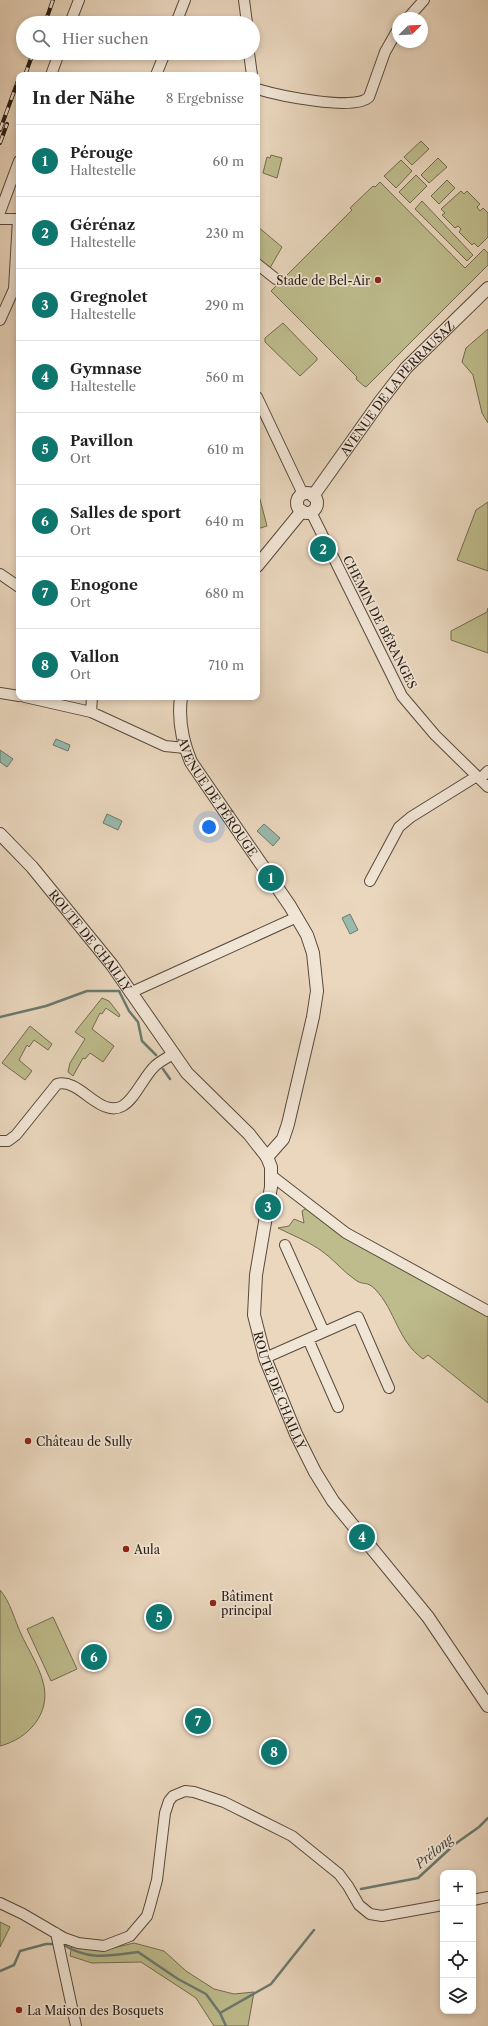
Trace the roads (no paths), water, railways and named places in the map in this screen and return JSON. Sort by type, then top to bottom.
[{"type":"street","points":[[73,16],[79,0]]},
{"type":"street","points":[[179,16],[185,0]]},
{"type":"street","points":[[244,0],[246,16]]},
{"type":"street","points":[[413,12],[424,0]]},
{"type":"street","points":[[260,90],[329,102],[350,104],[365,101],[369,97],[386,52],[392,40]]},
{"type":"street","points":[[52,72],[56,60]]},
{"type":"street","points":[[157,72],[162,60]]},
{"type":"street","points":[[250,60],[252,72]]},
{"type":"street","points":[[0,212],[16,169]]},
{"type":"street","points":[[0,219],[16,219]]},
{"type":"street","points":[[0,320],[14,289],[16,261]]},
{"type":"street","points":[[260,266],[276,279]]},
{"type":"street","name":"AVENUE DE LA PERRAUSAZ","points":[[308,495],[406,368],[488,288]]},
{"type":"street","points":[[260,403],[308,495],[317,504],[306,511],[260,559]]},
{"type":"street","points":[[306,511],[297,504],[299,498],[308,495]]},
{"type":"street","name":"CHEMIN DE BÉRANGES","points":[[306,511],[402,696],[435,735],[488,787]]},
{"type":"street","points":[[0,574],[16,585]]},
{"type":"street","points":[[0,693],[16,696]]},
{"type":"street","points":[[38,700],[91,712],[165,746],[185,748]]},
{"type":"street","points":[[91,712],[92,700]]},
{"type":"street","name":"AVENUE DE PÉROUGE","points":[[181,700],[180,726],[185,748],[202,779],[297,918],[307,935],[313,953],[316,972],[315,1004],[288,1124],[283,1138],[267,1157]]},
{"type":"street","points":[[370,881],[400,827],[412,817],[488,771]]},
{"type":"street","name":"ROUTE DE CHAILLY","points":[[0,834],[32,867],[132,992],[173,1054],[197,1084],[249,1134],[267,1157],[271,1167],[272,1176],[254,1296],[254,1315],[265,1358],[298,1439],[333,1501],[420,1607],[488,1706]]},
{"type":"street","points":[[132,992],[297,918]]},
{"type":"street","points":[[0,1141],[8,1140],[16,1135],[57,1084],[71,1084],[106,1108],[119,1108],[127,1104],[153,1067],[173,1054]]},
{"type":"street","points":[[272,1176],[346,1233],[488,1311]]},
{"type":"street","points":[[285,1245],[324,1332]]},
{"type":"street","points":[[265,1358],[358,1317],[389,1388]]},
{"type":"street","points":[[308,1339],[338,1407]]},
{"type":"street","points":[[0,1903],[23,1914],[57,1937],[78,1943],[104,1946],[130,1936],[147,1916],[157,1880],[165,1813],[173,1796],[185,1791],[194,1792],[224,1802],[292,1836],[339,1874],[359,1905],[370,1914],[382,1916],[440,1906]]},
{"type":"street","points":[[476,1899],[488,1897]]},
{"type":"street","points":[[57,1937],[76,2026]]},
{"type":"waterway","points":[[0,1017],[46,1006],[87,991],[119,991],[129,1011],[138,1022],[142,1041],[156,1055]]},
{"type":"waterway","points":[[163,1069],[170,1079]]},
{"type":"waterway","name":"Prélong","points":[[361,1889],[418,1878],[455,1844],[479,1827],[488,1818]]},
{"type":"waterway","name":"Prélong","points":[[220,2013],[271,1984],[314,1930]]},
{"type":"waterway","points":[[0,1971],[14,1965],[20,1951],[46,1944],[55,1944]]},
{"type":"waterway","points":[[62,1944],[81,1953],[99,1956],[138,1952],[178,1979],[206,1994],[220,2013],[226,2026]]},
{"type":"railway","points":[[47,16],[53,0]]},
{"type":"railway","points":[[26,72],[30,60]]},
{"type":"railway","points":[[0,130],[16,86]]},
{"type":"railway","points":[[0,143],[7,124]]},
{"type":"place","name":"Stade de Bel-Air","points":[[378,280]]},
{"type":"place","name":"Gérénaz","points":[[323,549]]},
{"type":"place","name":"Pérouge","points":[[271,878]]},
{"type":"place","name":"Gregnolet","points":[[268,1207]]},
{"type":"place","name":"Château de Sully","points":[[28,1441]]},
{"type":"place","name":"Gymnase","points":[[362,1537]]},
{"type":"place","name":"Aula","points":[[126,1549]]},
{"type":"place","name":"Bâtiment principal","points":[[213,1603]]},
{"type":"place","name":"Pavillon","points":[[159,1617]]},
{"type":"place","name":"Salles de sport","points":[[94,1657]]},
{"type":"place","name":"Enogone","points":[[198,1721]]},
{"type":"place","name":"Vallon","points":[[274,1752]]},
{"type":"place","name":"La Maison des Bosquets","points":[[19,2010]]}]
